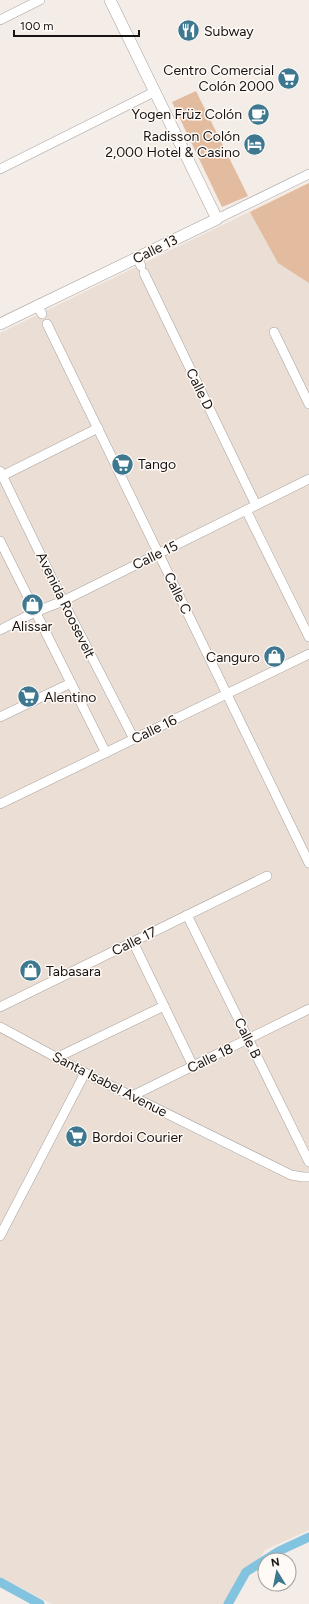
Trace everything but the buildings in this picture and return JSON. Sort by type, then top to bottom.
[{"type":"street","points":[[0,20],[40,0]]},
{"type":"street","points":[[110,0],[154,92],[218,219]]},
{"type":"street","points":[[0,169],[154,92]]},
{"type":"street","name":"Calle 13","points":[[0,324],[40,310],[141,266],[218,219],[309,174]]},
{"type":"street","name":"Calle D","points":[[141,266],[256,506]]},
{"type":"street","name":"Calle C","points":[[46,324],[308,861]]},
{"type":"street","points":[[274,332],[309,404]]},
{"type":"street","points":[[1,474],[98,428]]},
{"type":"street","name":"Avenida Roosevelt","points":[[1,474],[63,601],[134,739]]},
{"type":"street","name":"Calle 15","points":[[0,630],[35,612],[63,601],[309,479]]},
{"type":"street","points":[[246,510],[309,637]]},
{"type":"street","points":[[0,541],[106,753]]},
{"type":"street","name":"Calle 16","points":[[0,804],[309,654]]},
{"type":"street","points":[[0,717],[71,683]]},
{"type":"street","name":"Calle 17","points":[[0,1007],[267,876]]},
{"type":"street","name":"Calle B","points":[[187,915],[309,1162]]},
{"type":"street","points":[[133,942],[193,1066]]},
{"type":"street","points":[[56,1058],[164,1006]]},
{"type":"street","name":"Calle 18","points":[[132,1096],[309,1009]]},
{"type":"street","name":"Santa Isabel Avenue","points":[[0,1027],[85,1073],[291,1175],[309,1177]]},
{"type":"street","points":[[0,1236],[85,1073]]},
{"type":"shaded area","points":[[196,91],[248,196],[222,207],[172,102]]},
{"type":"shaded area","points":[[309,183],[309,1530],[265,1550],[264,1552],[257,1552],[257,1562],[229,1604],[52,1604],[0,1577],[0,333]]},
{"type":"shaded area","points":[[309,183],[309,283],[278,263],[250,212]]},
{"type":"waterway","points":[[228,1604],[246,1572],[279,1551],[309,1537]]},
{"type":"waterway","points":[[0,1582],[40,1604]]},
{"type":"place","name":"Subway","points":[[188,31]]},
{"type":"place","name":"Centro Comercial Colón 2000","points":[[289,78]]},
{"type":"place","name":"Yogen Früz Colón","points":[[258,114]]},
{"type":"place","name":"Radisson Colón 2,000 Hotel & Casino","points":[[255,144]]},
{"type":"place","name":"Tango","points":[[122,464]]},
{"type":"place","name":"Alissar","points":[[32,604]]},
{"type":"place","name":"Canguro","points":[[275,657]]},
{"type":"place","name":"Alentino","points":[[28,697]]},
{"type":"place","name":"Tabasara","points":[[30,971]]},
{"type":"place","name":"Bordoi Courier","points":[[76,1137]]}]
